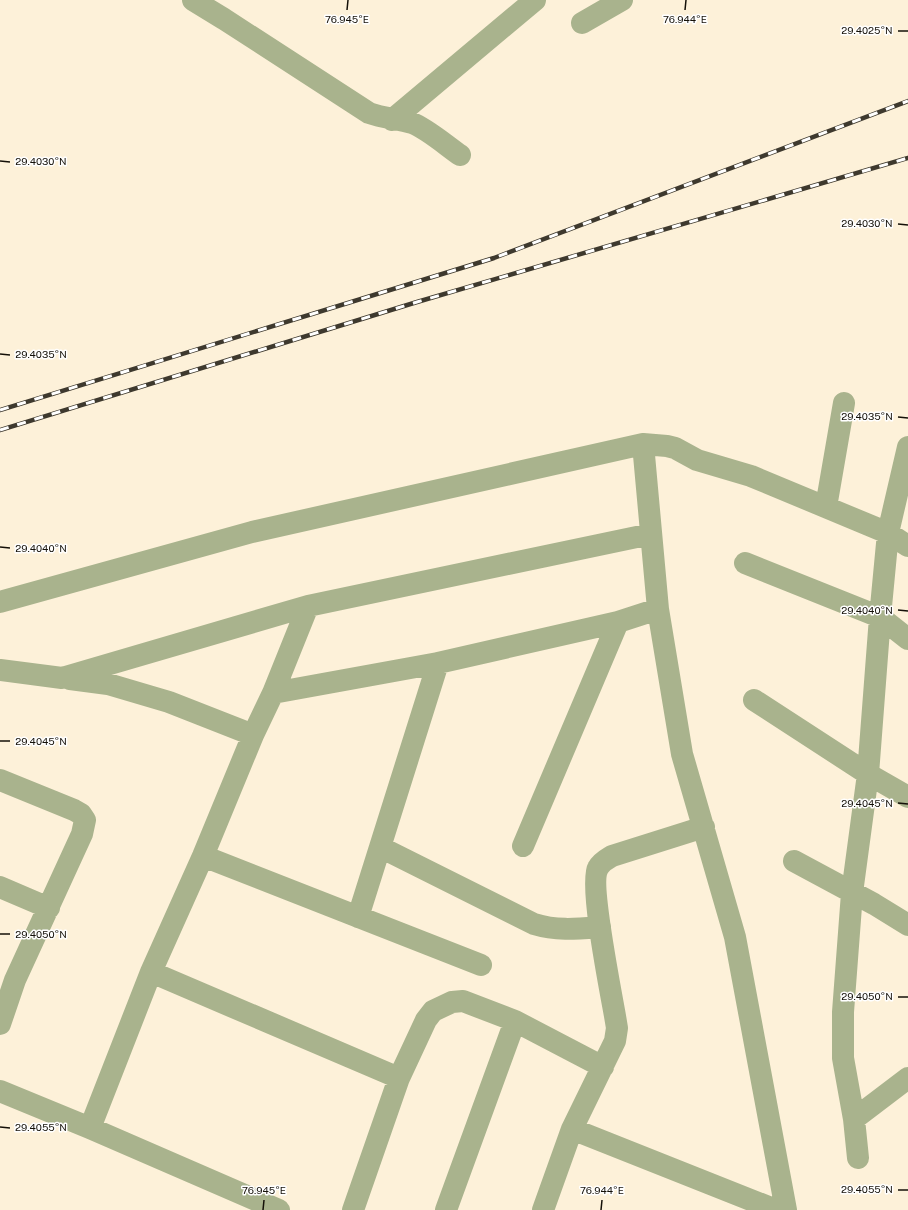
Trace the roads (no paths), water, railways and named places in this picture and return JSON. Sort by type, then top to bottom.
[{"type":"street","points":[[193,0],[369,113],[392,120],[404,121],[418,126],[460,154]]},
{"type":"street","points":[[392,120],[535,0]]},
{"type":"street","points":[[582,23],[622,0]]},
{"type":"street","points":[[826,507],[844,403]]},
{"type":"street","points":[[643,444],[658,609],[682,754],[735,937],[786,1210]]},
{"type":"street","points":[[0,602],[252,532],[643,444],[675,448],[703,462],[751,476],[888,533],[908,546]]},
{"type":"street","points":[[858,1158],[854,1119],[843,1058],[842,1033],[852,893],[868,774],[888,533],[908,446]]},
{"type":"street","points":[[62,678],[308,606],[651,534]]},
{"type":"street","points":[[745,563],[880,617],[908,639]]},
{"type":"street","points":[[90,1128],[151,972],[204,856],[308,606]]},
{"type":"street","points":[[273,693],[438,663],[618,622],[658,609]]},
{"type":"street","points":[[524,846],[618,622]]},
{"type":"street","points":[[358,917],[438,663]]},
{"type":"street","points":[[0,670],[108,684],[169,702],[254,736]]},
{"type":"street","points":[[754,700],[868,774],[908,798]]},
{"type":"street","points":[[0,780],[74,810],[81,814],[85,820],[85,827],[49,908],[8,977],[0,1024]]},
{"type":"street","points":[[543,1210],[572,1129],[615,1041],[617,1028],[600,927],[595,877],[597,868],[612,856],[704,827]]},
{"type":"street","points":[[380,847],[534,924],[561,930],[600,927]]},
{"type":"street","points":[[204,856],[481,965]]},
{"type":"street","points":[[794,861],[908,925]]},
{"type":"street","points":[[0,887],[49,908]]},
{"type":"street","points":[[151,972],[399,1078]]},
{"type":"street","points":[[353,1210],[399,1078],[426,1020],[433,1011],[452,1002],[463,1001],[515,1022],[603,1067]]},
{"type":"street","points":[[446,1210],[515,1022]]},
{"type":"street","points":[[854,1119],[908,1078]]},
{"type":"street","points":[[0,1091],[90,1128],[278,1210]]},
{"type":"street","points":[[572,1129],[776,1210]]},
{"type":"railway","points":[[0,410],[494,258],[908,101]]},
{"type":"railway","points":[[0,430],[417,302],[908,158]]}]
